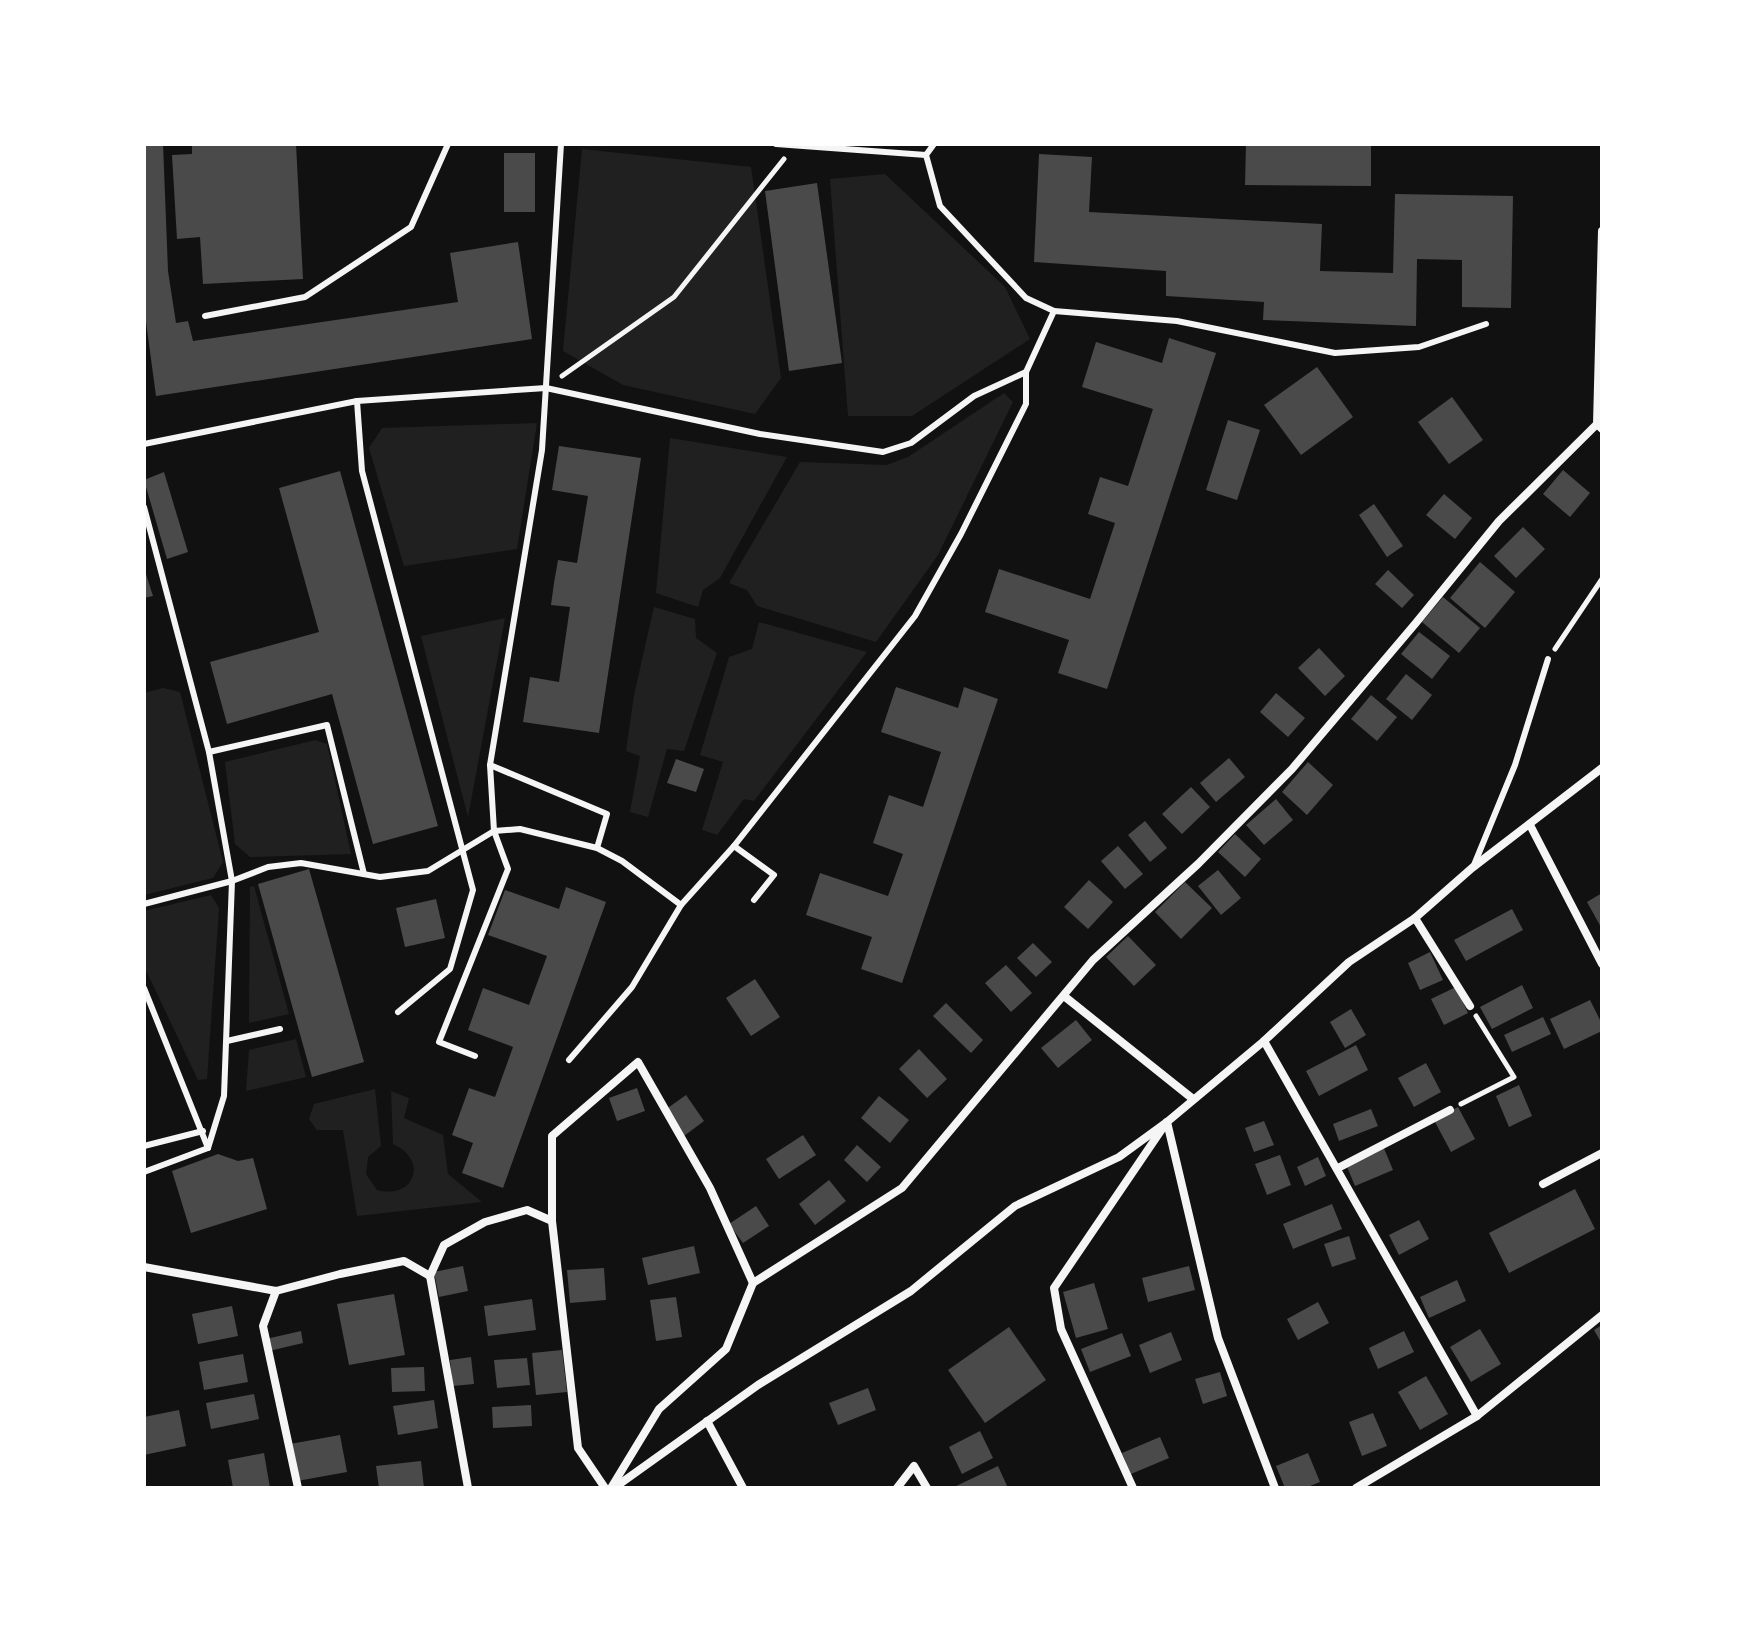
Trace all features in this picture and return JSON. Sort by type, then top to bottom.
[{"type":"street","points":[[610,1488],[659,1409],[726,1349],[753,1283],[902,1188],[1093,960],[1198,864],[1292,769],[1499,521],[1600,427],[1602,231]]},
{"type":"street","points":[[610,1488],[758,1385],[911,1291],[1015,1206],[1119,1157],[1167,1122],[1264,1041],[1349,962],[1415,918],[1472,868],[1602,768]]},
{"type":"street","points":[[1530,825],[1602,964]]},
{"type":"street","points":[[1415,918],[1470,1006]]},
{"type":"street","points":[[1064,996],[1193,1099]]},
{"type":"street","points":[[1264,1041],[1477,1416]]},
{"type":"street","points":[[610,1488],[578,1448],[552,1221],[552,1136],[638,1062],[710,1188],[753,1283]]},
{"type":"street","points":[[1338,1168],[1450,1110]]},
{"type":"street","points":[[1133,1488],[1061,1329],[1054,1288],[1167,1122]]},
{"type":"street","points":[[1167,1122],[1218,1338],[1275,1488]]},
{"type":"street","points":[[1543,1184],[1602,1153]]},
{"type":"street","points":[[468,1488],[430,1276],[444,1245],[485,1222],[527,1210],[552,1221]]},
{"type":"street","points":[[144,1267],[276,1291],[404,1261],[430,1276]]},
{"type":"street","points":[[276,1291],[263,1326],[298,1488]]},
{"type":"street","points":[[1356,1488],[1477,1416],[1602,1315]]},
{"type":"street","points":[[707,1421],[743,1488]]},
{"type":"street","points":[[897,1488],[914,1466],[927,1488]]},
{"type":"lane","points":[[205,316],[305,297],[411,227],[448,144]]},
{"type":"lane","points":[[475,1056],[439,1042],[508,869],[494,831],[490,765],[542,450],[561,144]]},
{"type":"lane","points":[[776,144],[926,155]]},
{"type":"lane","points":[[926,155],[934,144]]},
{"type":"lane","points":[[926,155],[940,206],[1026,298],[1054,311],[1177,321],[1335,353],[1419,347],[1486,324]]},
{"type":"lane","points":[[569,1060],[632,987],[681,905],[734,846],[915,616],[961,534],[1026,404],[1026,372],[1054,311]]},
{"type":"lane","points":[[144,444],[357,401],[546,388],[760,434],[883,452],[911,443],[974,396],[1026,372]]},
{"type":"lane","points":[[357,401],[362,471],[473,890],[450,969],[398,1012]]},
{"type":"lane","points":[[144,507],[209,752],[232,881],[224,1096],[208,1148]]},
{"type":"lane","points":[[1472,868],[1515,765],[1548,659]]},
{"type":"lane","points":[[209,752],[327,725],[364,874]]},
{"type":"lane","points":[[490,765],[607,814],[597,848]]},
{"type":"lane","points":[[144,904],[232,881],[268,867],[301,863],[380,877],[428,871],[494,831],[520,829],[597,848],[622,861],[681,905]]},
{"type":"lane","points":[[734,846],[774,875],[754,900]]},
{"type":"lane","points":[[144,988],[208,1148]]},
{"type":"lane","points":[[227,1041],[280,1029]]},
{"type":"lane","points":[[144,1146],[203,1131]]},
{"type":"lane","points":[[144,1172],[208,1148]]},
{"type":"path","points":[[546,388],[674,297],[795,146]]},
{"type":"path","points":[[1548,659],[1602,579]]},
{"type":"path","points":[[1450,1110],[1514,1077],[1470,1006]]},
{"type":"shaded area","points":[[582,149],[751,167],[781,378],[755,414],[623,385],[563,351]]},
{"type":"shaded area","points":[[885,174],[1005,287],[1030,339],[912,416],[848,416],[830,179]]},
{"type":"shaded area","points":[[1004,393],[1013,402],[938,555],[876,642],[757,606],[747,590],[729,583],[800,462],[887,465],[908,457]]},
{"type":"shaded area","points":[[537,423],[517,549],[404,566],[369,448],[382,428]]},
{"type":"shaded area","points":[[670,438],[787,457],[720,578],[703,590],[698,607],[656,593]]},
{"type":"shaded area","points":[[654,607],[695,619],[696,638],[717,653],[684,751],[667,749],[648,817],[630,812],[640,756],[626,751],[634,695]]},
{"type":"shaded area","points":[[505,618],[468,817],[421,636]]},
{"type":"shaded area","points":[[759,622],[867,652],[754,801],[744,799],[717,835],[702,830],[723,762],[700,755],[729,657],[752,649]]},
{"type":"shaded area","points":[[163,688],[180,692],[223,862],[213,878],[144,895],[144,693]]},
{"type":"shaded area","points":[[315,740],[327,744],[351,854],[250,857],[235,844],[225,762]]},
{"type":"shaded area","points":[[254,886],[289,1014],[249,1023],[250,887]]},
{"type":"shaded area","points":[[211,895],[219,908],[207,1079],[198,1080],[144,966],[144,911]]},
{"type":"shaded area","points":[[296,1039],[306,1077],[246,1091],[249,1050]]},
{"type":"shaded area","points":[[375,1089],[381,1146],[368,1157],[366,1174],[377,1190],[390,1192],[401,1189],[413,1177],[411,1159],[393,1144],[391,1091],[409,1098],[404,1118],[443,1135],[448,1174],[482,1202],[357,1216],[343,1130],[317,1130],[309,1119],[314,1104]]},
{"type":"building","points":[[144,144],[163,144],[168,271],[176,323],[188,321],[193,341],[458,302],[450,253],[518,242],[532,339],[156,396],[144,307]]},
{"type":"building","points":[[192,144],[296,144],[303,279],[203,284],[200,237],[177,239],[172,155],[192,154]]},
{"type":"building","points":[[1246,144],[1371,144],[1371,186],[1245,185]]},
{"type":"building","points":[[504,153],[535,153],[535,212],[504,212]]},
{"type":"building","points":[[1039,154],[1092,157],[1089,212],[1322,224],[1320,271],[1393,273],[1395,194],[1513,196],[1511,308],[1462,307],[1462,260],[1417,259],[1416,326],[1263,320],[1264,302],[1166,296],[1166,271],[1034,262]]},
{"type":"building","points":[[817,183],[842,363],[789,371],[765,191]]},
{"type":"building","points":[[1169,338],[1216,353],[1107,689],[1058,673],[1069,640],[985,612],[999,569],[1090,599],[1115,523],[1088,514],[1100,477],[1128,486],[1153,409],[1082,387],[1096,342],[1162,363]]},
{"type":"building","points":[[1317,367],[1353,417],[1301,455],[1264,405]]},
{"type":"building","points":[[1452,397],[1483,440],[1449,464],[1418,422]]},
{"type":"building","points":[[1228,420],[1260,430],[1237,500],[1206,490]]},
{"type":"building","points":[[559,446],[641,458],[599,733],[523,722],[530,677],[559,682],[570,607],[551,605],[554,583],[558,560],[577,563],[588,496],[552,490]]},
{"type":"building","points":[[1563,470],[1590,493],[1570,517],[1543,494]]},
{"type":"building","points":[[340,471],[438,826],[373,844],[332,694],[227,724],[210,662],[319,632],[279,488]]},
{"type":"building","points":[[164,472],[188,552],[167,559],[144,480]]},
{"type":"building","points":[[1444,494],[1472,518],[1455,539],[1426,515]]},
{"type":"building","points":[[1374,504],[1403,546],[1387,557],[1359,515]]},
{"type":"building","points":[[1523,527],[1545,549],[1516,578],[1494,556]]},
{"type":"building","points":[[1480,562],[1515,592],[1485,628],[1450,598]]},
{"type":"building","points":[[144,568],[153,596],[144,598]]},
{"type":"building","points":[[1388,570],[1414,595],[1402,608],[1375,584]]},
{"type":"building","points":[[1443,597],[1480,628],[1459,653],[1422,622]]},
{"type":"building","points":[[1419,632],[1450,656],[1432,679],[1401,654]]},
{"type":"building","points":[[1319,648],[1345,676],[1325,696],[1298,668]]},
{"type":"building","points":[[1406,674],[1432,695],[1412,720],[1386,699]]},
{"type":"building","points":[[896,687],[958,708],[964,687],[998,699],[902,983],[861,969],[872,937],[806,915],[820,873],[888,896],[903,854],[873,843],[889,795],[923,807],[941,752],[881,732]]},
{"type":"building","points":[[1276,693],[1305,718],[1288,737],[1260,712]]},
{"type":"building","points":[[1371,695],[1397,717],[1377,741],[1351,719]]},
{"type":"building","points":[[1229,758],[1245,777],[1216,802],[1200,783]]},
{"type":"building","points":[[676,759],[704,769],[696,792],[667,783]]},
{"type":"building","points":[[1308,762],[1333,785],[1307,815],[1282,792]]},
{"type":"building","points":[[1191,787],[1210,807],[1182,834],[1162,814]]},
{"type":"building","points":[[1276,799],[1293,820],[1264,845],[1246,825]]},
{"type":"building","points":[[1145,821],[1167,848],[1150,862],[1128,835]]},
{"type":"building","points":[[1235,834],[1261,859],[1245,877],[1218,852]]},
{"type":"building","points":[[1118,846],[1143,874],[1125,889],[1101,861]]},
{"type":"building","points":[[309,869],[364,1062],[312,1077],[258,884]]},
{"type":"building","points":[[1218,870],[1241,898],[1221,915],[1198,886]]},
{"type":"building","points":[[1089,880],[1113,902],[1088,929],[1064,907]]},
{"type":"building","points":[[1185,882],[1212,908],[1181,939],[1155,912]]},
{"type":"building","points":[[566,887],[606,902],[503,1188],[462,1173],[473,1143],[452,1135],[469,1088],[495,1097],[513,1047],[468,1030],[483,988],[529,1005],[547,956],[488,935],[505,890],[559,909]]},
{"type":"building","points":[[1602,893],[1602,929],[1587,902]]},
{"type":"building","points":[[436,899],[445,938],[405,947],[396,908]]},
{"type":"building","points":[[1512,909],[1523,930],[1466,961],[1454,940]]},
{"type":"building","points":[[1128,936],[1156,965],[1134,986],[1106,957]]},
{"type":"building","points":[[1033,943],[1052,962],[1036,977],[1017,958]]},
{"type":"building","points":[[1430,952],[1443,980],[1420,990],[1408,963]]},
{"type":"building","points":[[1006,965],[1032,993],[1011,1012],[985,983]]},
{"type":"building","points":[[755,979],[780,1017],[751,1036],[726,998]]},
{"type":"building","points":[[1522,985],[1533,1008],[1492,1029],[1480,1007]]},
{"type":"building","points":[[1456,987],[1468,1013],[1444,1025],[1431,999]]},
{"type":"building","points":[[1590,1000],[1602,1024],[1602,1031],[1564,1049],[1550,1019]]},
{"type":"building","points":[[946,1003],[983,1040],[971,1053],[933,1016]]},
{"type":"building","points":[[1351,1009],[1366,1035],[1345,1048],[1330,1022]]},
{"type":"building","points":[[1543,1017],[1551,1034],[1512,1052],[1504,1035]]},
{"type":"building","points":[[1076,1020],[1092,1040],[1058,1068],[1041,1048]]},
{"type":"building","points":[[1356,1045],[1368,1070],[1319,1096],[1306,1071]]},
{"type":"building","points":[[919,1049],[947,1079],[927,1098],[899,1069]]},
{"type":"building","points":[[1426,1063],[1441,1092],[1414,1107],[1398,1078]]},
{"type":"building","points":[[1519,1085],[1532,1116],[1509,1127],[1496,1096]]},
{"type":"building","points":[[637,1088],[645,1111],[617,1121],[609,1098]]},
{"type":"building","points":[[686,1095],[704,1121],[684,1136],[665,1110]]},
{"type":"building","points":[[879,1096],[909,1120],[890,1143],[861,1118]]},
{"type":"building","points":[[1458,1107],[1475,1139],[1451,1152],[1434,1120]]},
{"type":"building","points":[[1371,1109],[1378,1126],[1339,1141],[1333,1124]]},
{"type":"building","points":[[1264,1121],[1274,1145],[1254,1152],[1245,1128]]},
{"type":"building","points":[[803,1135],[816,1155],[779,1179],[766,1159]]},
{"type":"building","points":[[857,1145],[881,1167],[867,1182],[844,1160]]},
{"type":"building","points":[[1383,1146],[1393,1170],[1355,1186],[1345,1162]]},
{"type":"building","points":[[218,1154],[238,1161],[253,1158],[267,1209],[191,1233],[172,1171]]},
{"type":"building","points":[[1280,1155],[1291,1185],[1267,1195],[1255,1164]]},
{"type":"building","points":[[1318,1157],[1326,1176],[1305,1186],[1297,1167]]},
{"type":"building","points":[[829,1180],[846,1201],[815,1225],[799,1204]]},
{"type":"building","points":[[1575,1189],[1595,1229],[1509,1273],[1489,1233]]},
{"type":"building","points":[[1332,1204],[1342,1229],[1293,1249],[1283,1224]]},
{"type":"building","points":[[756,1206],[769,1226],[743,1243],[729,1224]]},
{"type":"building","points":[[1419,1220],[1429,1239],[1399,1255],[1389,1235]]},
{"type":"building","points":[[1349,1236],[1356,1259],[1332,1267],[1324,1244]]},
{"type":"building","points":[[694,1246],[700,1273],[648,1285],[642,1258]]},
{"type":"building","points":[[463,1266],[468,1291],[439,1297],[434,1272]]},
{"type":"building","points":[[1189,1266],[1195,1290],[1148,1302],[1142,1278]]},
{"type":"building","points":[[604,1268],[606,1300],[570,1303],[567,1270]]},
{"type":"building","points":[[1457,1280],[1466,1301],[1429,1318],[1420,1297]]},
{"type":"building","points":[[1094,1283],[1108,1329],[1076,1338],[1063,1292]]},
{"type":"building","points":[[394,1294],[405,1355],[349,1365],[337,1304]]},
{"type":"building","points":[[676,1297],[682,1337],[656,1341],[650,1300]]},
{"type":"building","points":[[532,1299],[536,1330],[488,1336],[484,1306]]},
{"type":"building","points":[[1318,1302],[1329,1323],[1298,1340],[1287,1319]]},
{"type":"building","points":[[232,1306],[238,1336],[198,1344],[192,1314]]},
{"type":"building","points":[[1602,1325],[1602,1344],[1594,1330]]},
{"type":"building","points":[[1009,1327],[1046,1380],[985,1423],[948,1370]]},
{"type":"building","points":[[1480,1329],[1501,1364],[1471,1382],[1450,1347]]},
{"type":"building","points":[[301,1331],[303,1343],[269,1351],[266,1339]]},
{"type":"building","points":[[1404,1331],[1414,1352],[1378,1369],[1369,1348]]},
{"type":"building","points":[[1171,1332],[1182,1360],[1150,1373],[1139,1345]]},
{"type":"building","points":[[1122,1333],[1131,1356],[1090,1372],[1081,1349]]},
{"type":"building","points":[[562,1350],[567,1392],[536,1395],[532,1353]]},
{"type":"building","points":[[243,1354],[248,1382],[204,1390],[199,1362]]},
{"type":"building","points":[[471,1357],[474,1384],[453,1386],[450,1360]]},
{"type":"building","points":[[527,1358],[530,1385],[497,1388],[494,1360]]},
{"type":"building","points":[[424,1367],[425,1391],[392,1392],[391,1368]]},
{"type":"building","points":[[1220,1372],[1227,1396],[1203,1404],[1195,1379]]},
{"type":"building","points":[[1426,1376],[1448,1414],[1420,1430],[1398,1392]]},
{"type":"building","points":[[868,1388],[876,1410],[838,1425],[829,1403]]},
{"type":"building","points":[[254,1394],[259,1419],[211,1429],[206,1403]]},
{"type":"building","points":[[434,1400],[438,1428],[398,1435],[393,1406]]},
{"type":"building","points":[[531,1405],[532,1426],[493,1428],[492,1407]]},
{"type":"building","points":[[179,1410],[186,1446],[144,1455],[144,1417]]},
{"type":"building","points":[[1373,1413],[1387,1446],[1362,1456],[1349,1422]]},
{"type":"building","points":[[980,1431],[993,1458],[962,1474],[949,1447]]},
{"type":"building","points":[[340,1435],[347,1472],[297,1481],[290,1444]]},
{"type":"building","points":[[1160,1437],[1169,1458],[1131,1474],[1122,1453]]},
{"type":"building","points":[[264,1453],[270,1488],[233,1488],[228,1460]]},
{"type":"building","points":[[1308,1453],[1320,1482],[1305,1488],[1285,1488],[1276,1466]]},
{"type":"building","points":[[421,1461],[424,1488],[379,1488],[376,1466]]},
{"type":"building","points":[[998,1466],[1008,1488],[952,1488]]}]
